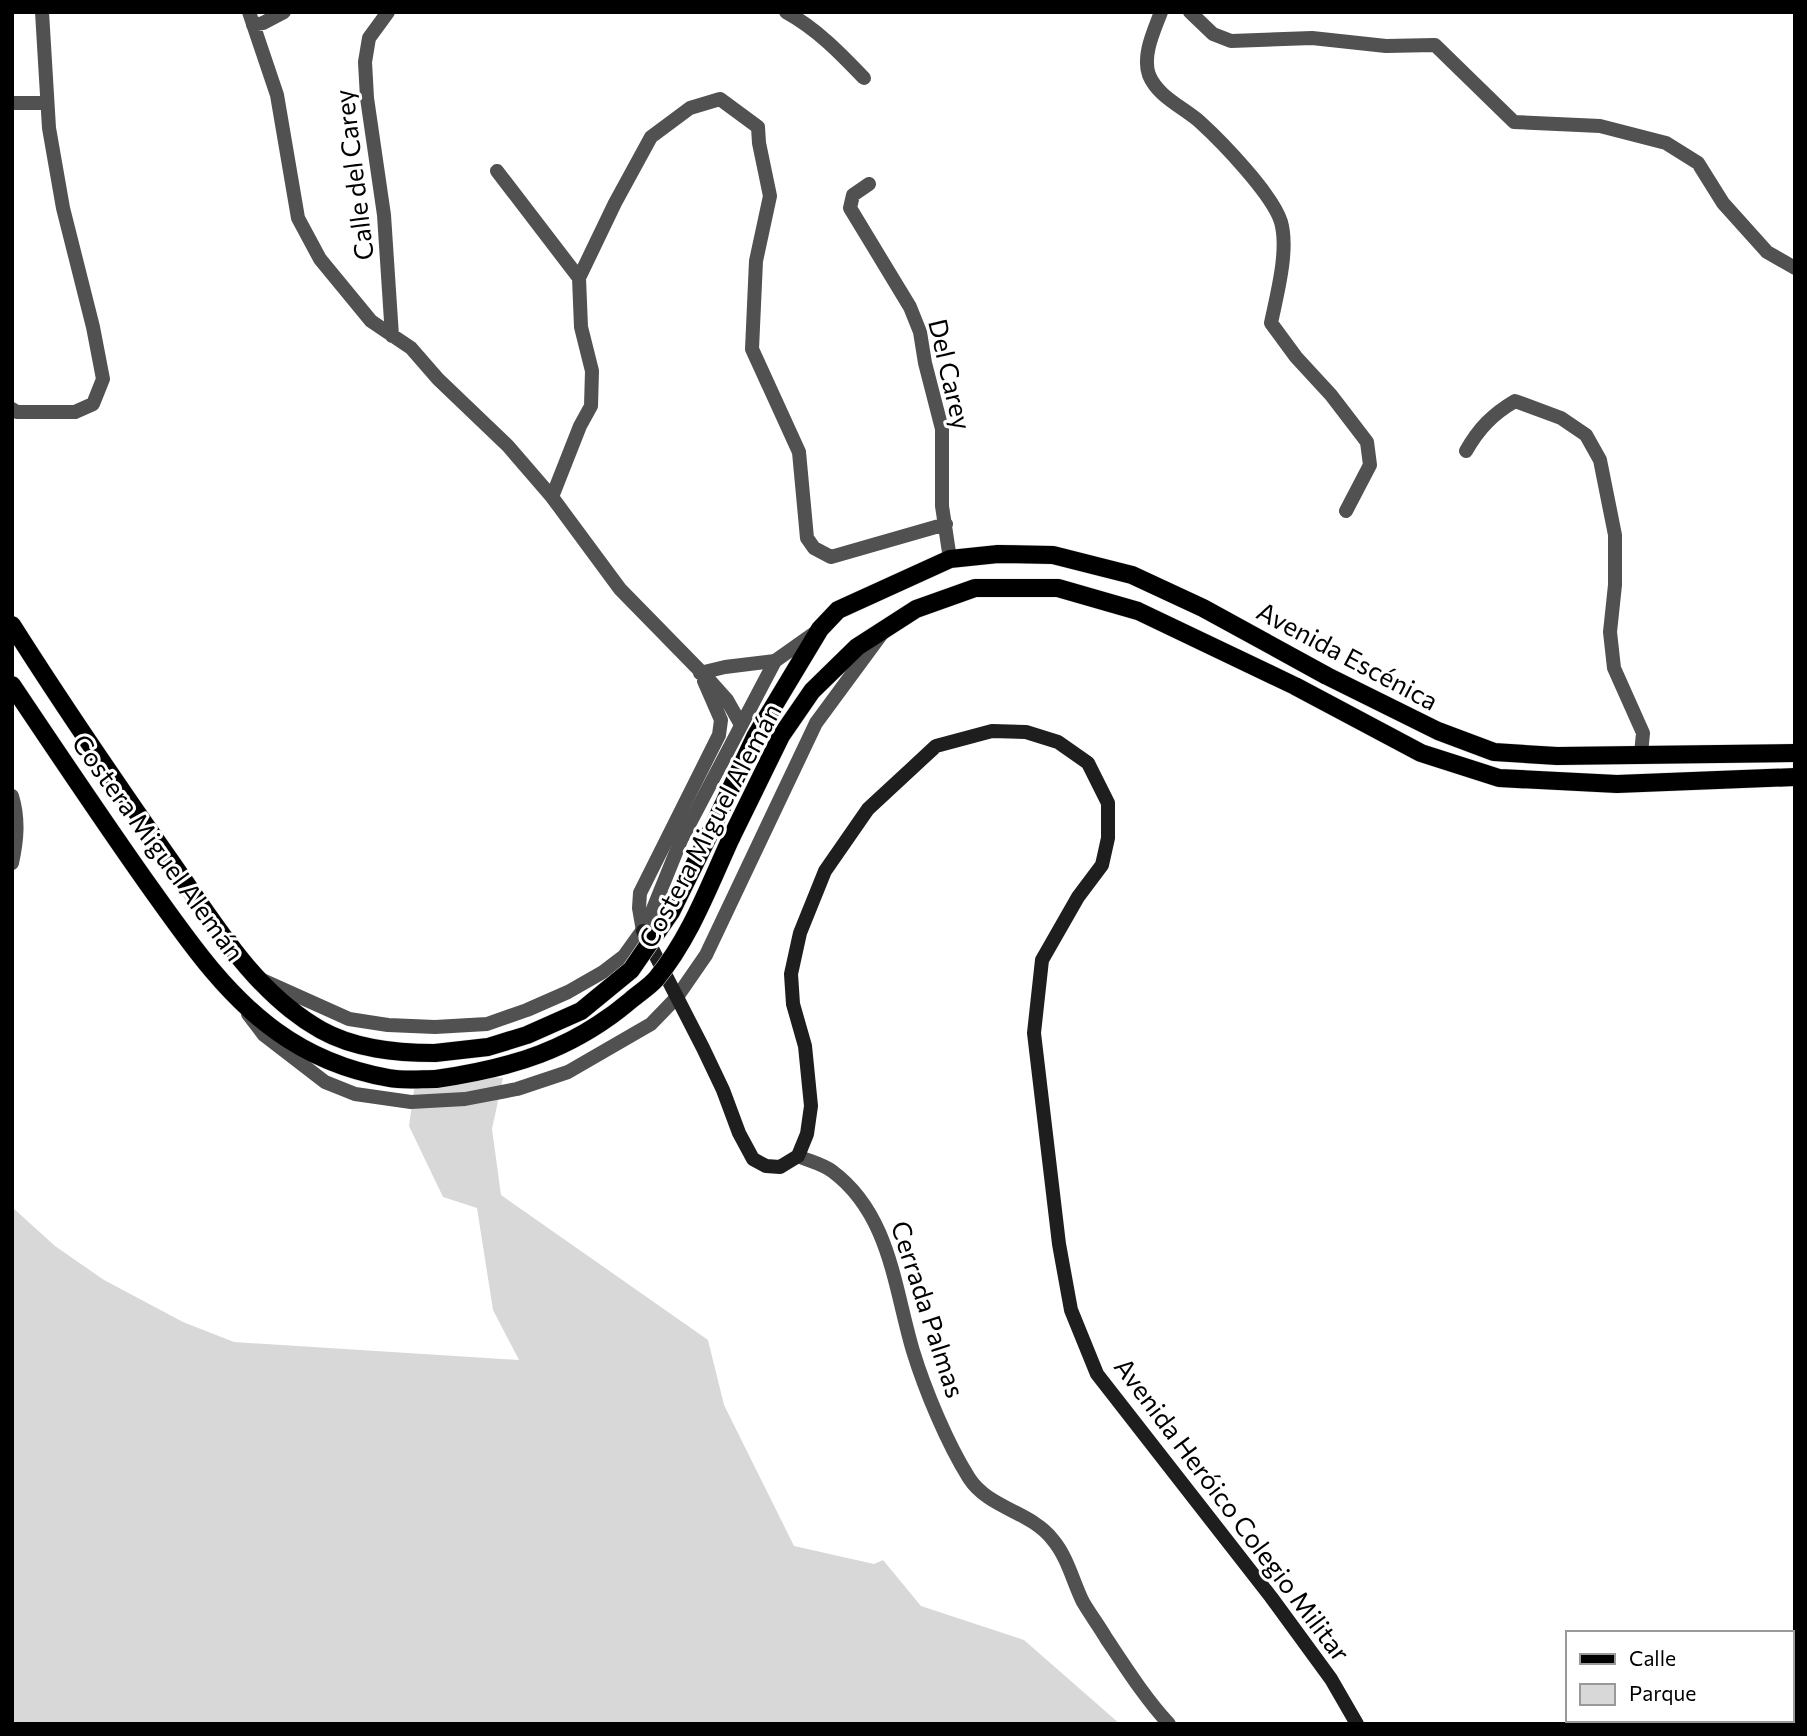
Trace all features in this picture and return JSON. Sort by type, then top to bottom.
[{"type":"main road","name":"Avenida Escénica","points":[[893,583],[950,559],[998,554],[1054,555],[1132,575],[1203,608],[1327,676],[1438,731],[1494,752],[1557,756],[1795,753]]},
{"type":"main road","name":"Costera Miguel Alemán","points":[[15,632],[113,779],[254,976],[295,1013],[323,1031],[397,1053],[435,1053],[488,1046],[527,1035],[582,1011],[631,970],[671,912],[755,737],[820,629],[838,611],[893,583]]},
{"type":"main road","name":"Costera Miguel Alemán","points":[[12,685],[183,934],[235,996],[276,1031],[307,1050],[344,1066],[391,1079],[436,1079],[487,1072],[535,1057],[573,1040],[616,1013],[655,980],[692,924],[781,736],[812,691],[857,647],[916,609],[975,588],[1058,588],[1138,611],[1295,686],[1421,753],[1499,778],[1617,784],[1795,777]]},
{"type":"main road","name":"Avenida Heróico Colegio Militar","points":[[798,1156],[807,1134],[811,1106],[805,1046],[793,1004],[791,974],[800,933],[812,900],[836,853],[867,809],[936,746],[992,732],[1027,732],[1058,742],[1088,763],[1108,803],[1108,838],[1102,865],[1077,897],[1042,960],[1034,1033],[1059,1244],[1071,1310],[1097,1374],[1271,1597],[1331,1679],[1357,1724]]},
{"type":"main road","points":[[643,931],[723,1090],[739,1133],[753,1159],[766,1166],[780,1167],[798,1156]]},
{"type":"street","points":[[12,409],[17,412],[75,412],[93,404],[103,379],[93,327],[63,208],[46,103],[41,17],[28,12]]},
{"type":"street","points":[[251,19],[263,23],[284,12]]},
{"type":"street","points":[[786,12],[838,50],[864,78]]},
{"type":"street","points":[[1161,12],[1147,57],[1149,74],[1161,92],[1199,121],[1271,199],[1281,224],[1282,269],[1271,323],[1367,442],[1370,465],[1346,511]]},
{"type":"street","points":[[1190,12],[1213,34],[1231,41],[1312,38],[1386,46],[1435,45],[1514,122],[1600,126],[1666,142],[1698,163],[1723,203],[1767,252],[1795,268]]},
{"type":"street","name":"Calle del Carey","points":[[387,13],[369,38],[365,62],[367,98],[384,215],[392,299],[392,336]]},
{"type":"street","points":[[251,19],[277,95],[299,218],[327,268],[371,321],[411,348],[438,379],[508,446],[552,497],[620,589],[727,700],[740,723]]},
{"type":"street","points":[[552,497],[580,426],[591,406],[592,371],[581,327],[579,278],[615,202],[651,137],[690,108],[720,99],[758,127],[758,143],[770,196],[756,261],[752,349],[799,452],[807,538],[814,548],[831,557],[946,524]]},
{"type":"street","points":[[12,103],[46,103]]},
{"type":"street","points":[[497,171],[579,278]]},
{"type":"street","name":"Del Carey","points":[[869,184],[853,195],[849,208],[910,307],[920,332],[942,429],[942,506],[950,559]]},
{"type":"street","points":[[1466,451],[1477,432],[1493,415],[1515,401],[1561,418],[1586,435],[1600,460],[1615,535],[1615,585],[1610,632],[1614,668],[1643,733],[1641,754]]},
{"type":"street","points":[[254,976],[349,1019],[388,1025],[435,1027],[487,1024],[558,997],[603,972],[624,956],[643,931],[681,840],[740,723],[775,661],[820,629]]},
{"type":"street","points":[[235,996],[264,1035],[325,1082],[355,1094],[411,1102],[465,1099],[517,1089],[568,1072],[651,1024],[677,997],[706,955],[816,723],[885,630]]},
{"type":"street","points":[[700,673],[775,661]]},
{"type":"street","points":[[643,931],[640,893],[719,735],[721,720],[700,673]]},
{"type":"street","points":[[12,796],[16,810],[17,840],[12,863]]},
{"type":"street","name":"Cerrada Palmas","points":[[798,1156],[831,1170],[863,1200],[873,1218],[884,1241],[914,1353],[944,1431],[969,1478],[983,1495],[1034,1522],[1053,1539],[1084,1602],[1151,1704],[1169,1724]]},
{"type":"green space","points":[[423,1072],[503,1078],[492,1129],[501,1195],[708,1340],[724,1405],[794,1546],[874,1564],[883,1560],[921,1606],[1024,1640],[1120,1724],[12,1724],[12,1207],[55,1246],[104,1280],[183,1322],[234,1342],[519,1360],[493,1310],[477,1208],[443,1197],[409,1126],[414,1090]]}]
